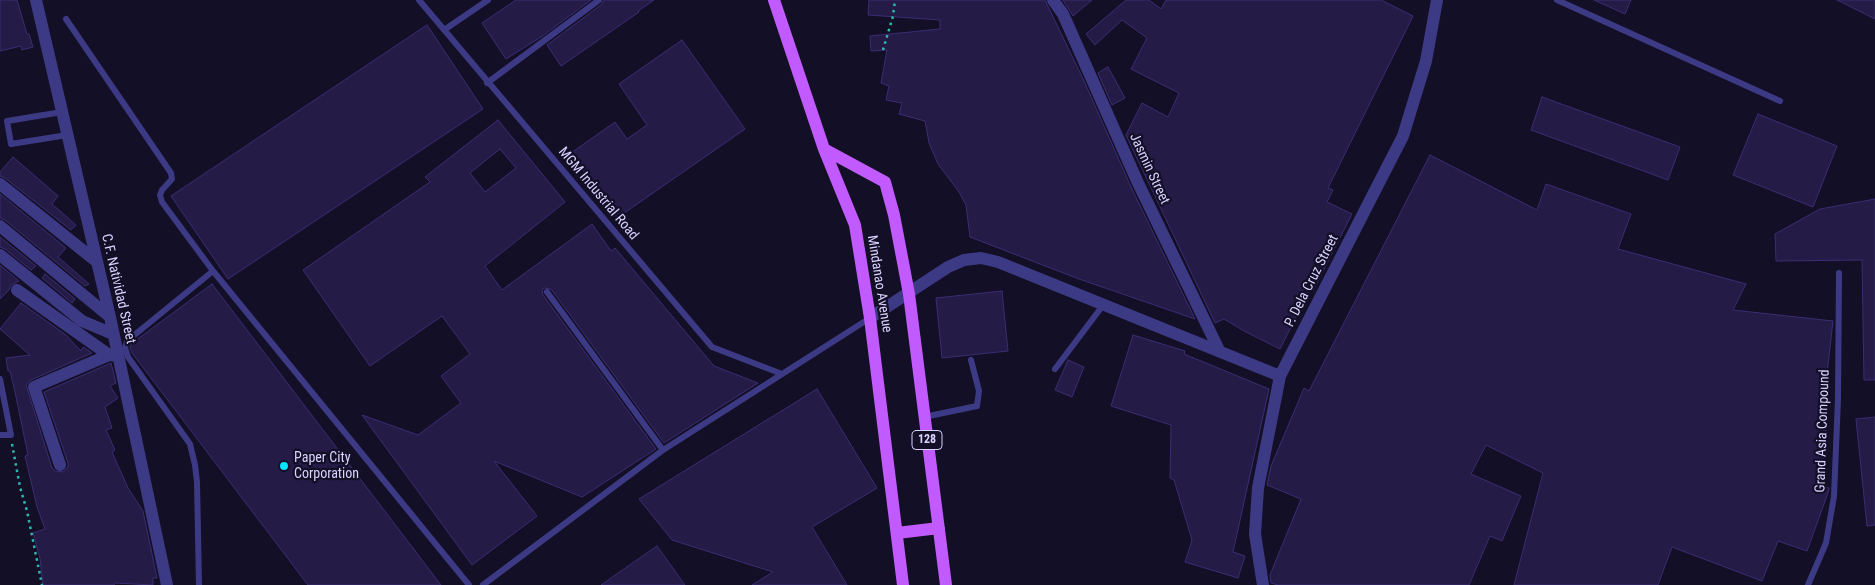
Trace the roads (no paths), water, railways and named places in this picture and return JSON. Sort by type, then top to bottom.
[{"type":"main road","name":"Mindanao Avenue","points":[[774,0],[824,149],[855,225],[870,318],[903,585]]},
{"type":"main road","name":"Mindanao Avenue","points":[[824,149],[885,182],[894,215],[909,294],[946,585]]},
{"type":"main road","points":[[896,533],[939,528]]},
{"type":"street","name":"C.F. Natividad Street","points":[[36,0],[110,317],[114,355],[168,585]]},
{"type":"street","name":"Jasmin Street","points":[[1053,0],[1062,14],[1138,183],[1219,350]]},
{"type":"street","name":"P. Dela Cruz Street","points":[[1263,585],[1254,534],[1258,488],[1280,376],[1403,136],[1426,62],[1437,0]]},
{"type":"street","points":[[0,184],[96,261]]},
{"type":"street","points":[[0,226],[110,317]]},
{"type":"street","points":[[0,255],[82,321],[113,334]]},
{"type":"street","points":[[870,318],[948,267],[964,260],[982,258],[998,262],[1280,376]]},
{"type":"street","points":[[17,290],[114,355]]},
{"type":"street","points":[[60,465],[34,388],[114,355]]},
{"type":"lane","name":"MGM Industrial Road","points":[[419,0],[487,83],[712,347],[782,374]]},
{"type":"lane","points":[[444,30],[488,0]]},
{"type":"lane","points":[[487,83],[600,0]]},
{"type":"lane","points":[[1557,0],[1780,101]]},
{"type":"lane","points":[[66,19],[171,173],[172,179],[160,195],[162,202],[213,271],[469,585]]},
{"type":"lane","points":[[62,112],[7,121],[12,144],[67,135]]},
{"type":"lane","points":[[198,585],[196,474],[190,444],[128,356],[125,348],[128,341],[213,271]]},
{"type":"lane","name":"Grand Asia Compound","points":[[1808,585],[1826,543],[1834,496],[1838,399],[1839,273]]},
{"type":"lane","points":[[547,292],[663,450]]},
{"type":"lane","points":[[1055,369],[1104,304]]},
{"type":"lane","points":[[482,585],[663,450],[870,318]]},
{"type":"lane","points":[[924,417],[977,406],[979,391],[971,360]]},
{"type":"lane","points":[[0,379],[11,435],[0,435]]},
{"type":"place","name":"Paper City Corporation","points":[[284,466]]}]
